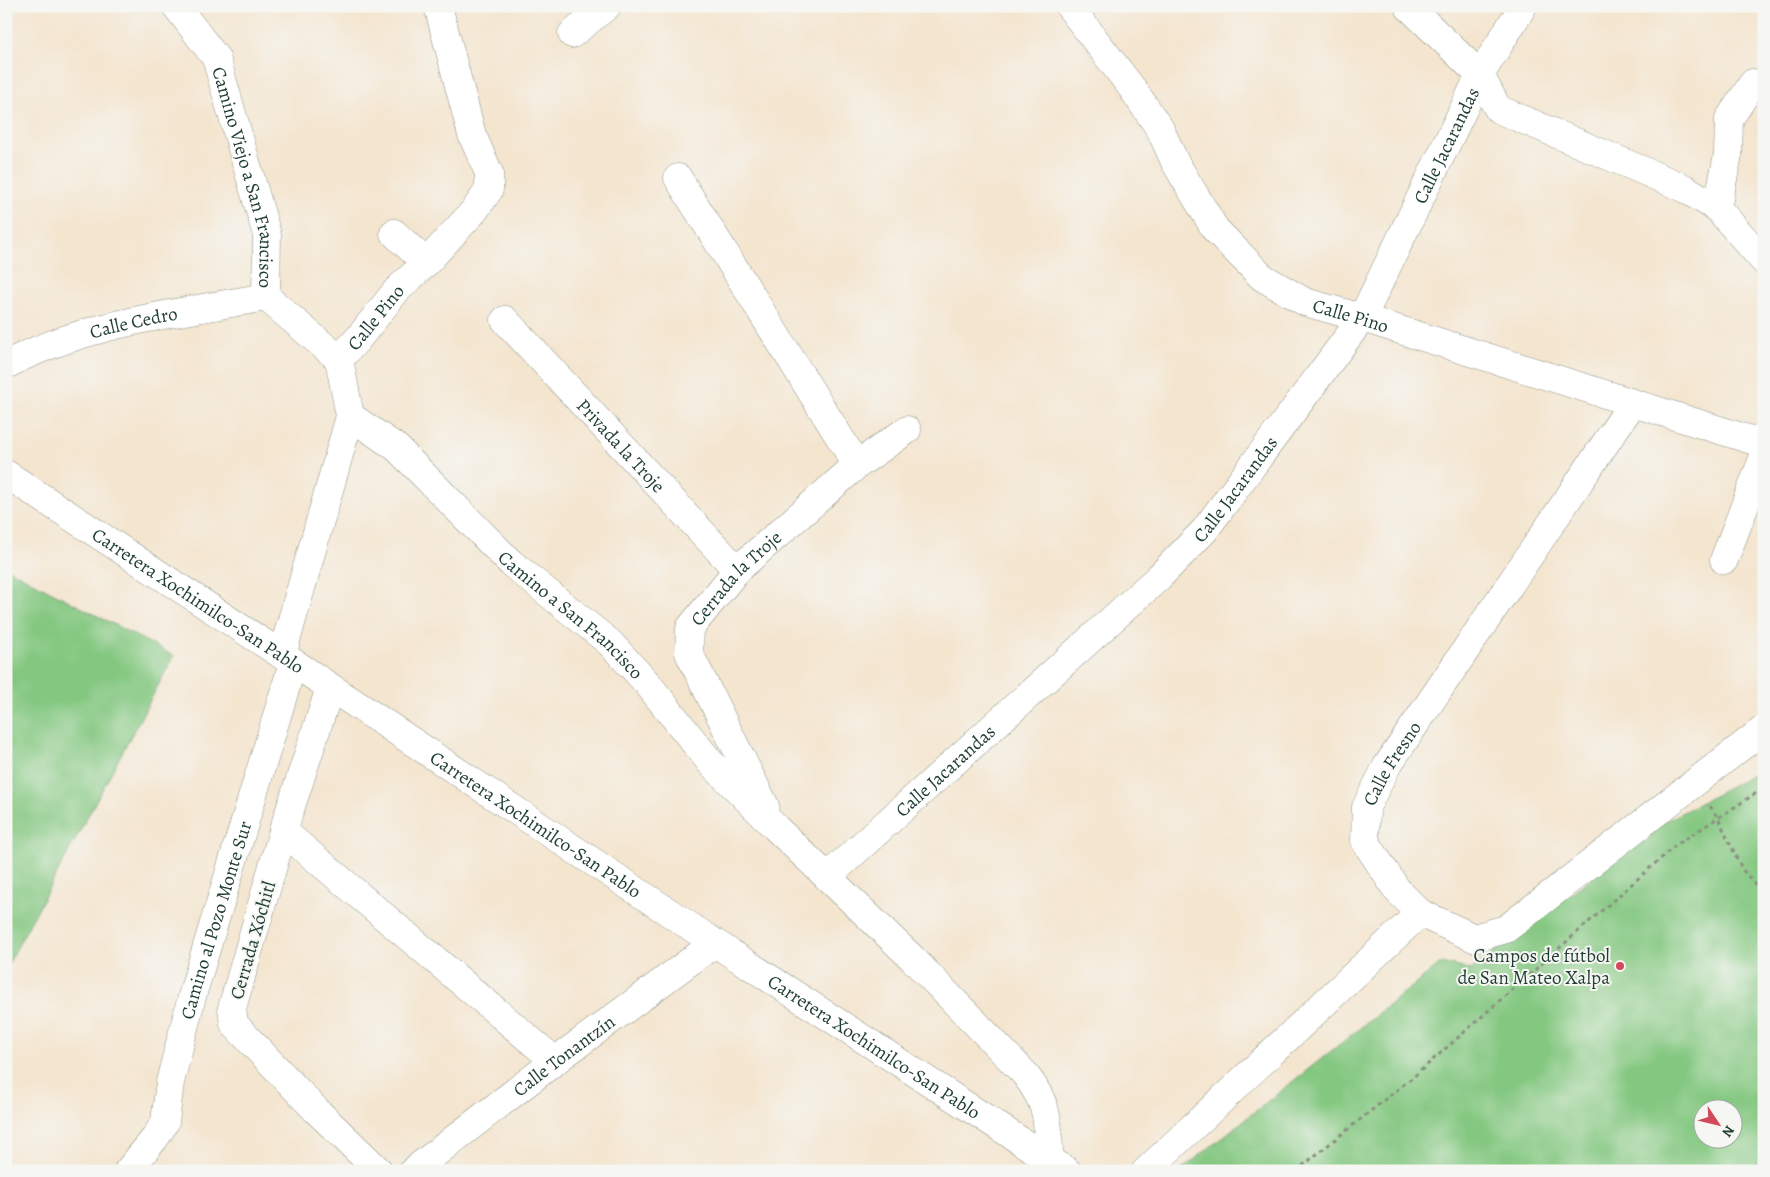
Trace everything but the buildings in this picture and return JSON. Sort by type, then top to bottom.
[{"type":"street","name":"Camino Viejo a San Francisco","points":[[176,6],[216,58],[266,235],[266,297],[339,359]]},
{"type":"street","name":"Calle Pino","points":[[288,659],[350,416],[339,359],[357,340],[397,290],[474,212],[489,190],[489,174],[472,135],[438,6]]},
{"type":"street","points":[[572,34],[607,6]]},
{"type":"street","name":"Calle Pino","points":[[1069,6],[1132,88],[1160,129],[1175,162],[1215,229],[1262,277],[1305,302],[1362,318],[1764,444]]},
{"type":"street","points":[[1408,6],[1480,75],[1498,109],[1684,188],[1717,208],[1764,261]]},
{"type":"street","name":"Calle Jacarandas","points":[[827,877],[1159,577],[1204,531],[1362,318],[1480,75],[1523,6]]},
{"type":"street","points":[[1717,208],[1728,155],[1729,119],[1753,82]]},
{"type":"street","points":[[678,178],[857,465]]},
{"type":"street","points":[[394,233],[426,262]]},
{"type":"street","name":"Calle Cedro","points":[[6,365],[26,354],[97,329],[266,297]]},
{"type":"street","name":"Privada la Troje","points":[[506,320],[737,570]]},
{"type":"street","name":"Calle Fresno","points":[[1420,913],[1397,890],[1365,841],[1366,807],[1387,766],[1632,404]]},
{"type":"street","name":"Camino a San Francisco","points":[[350,416],[397,448],[511,563],[610,643],[647,684],[710,762],[912,958],[1024,1073],[1038,1091],[1046,1110],[1058,1165]]},
{"type":"street","name":"Cerrada la Troje","points":[[776,828],[689,652],[690,628],[737,570],[857,465],[907,430]]},
{"type":"street","points":[[1724,560],[1764,456]]},
{"type":"street","name":"Carretera Xochimilco-San Pablo","points":[[6,474],[715,942],[1058,1165]]},
{"type":"street","name":"Camino al Pozo Monte Sur","points":[[128,1171],[155,1138],[165,1122],[170,1082],[194,989],[288,659]]},
{"type":"street","name":"Cerrada Xóchitl","points":[[330,688],[282,831],[232,1008],[234,1024],[316,1110],[379,1171]]},
{"type":"street","points":[[1146,1171],[1420,913],[1474,938],[1506,928],[1764,729]]},
{"type":"street","points":[[282,831],[555,1061]]},
{"type":"street","name":"Calle Tonantzín","points":[[413,1171],[555,1061],[715,942]]},
{"type":"path","points":[[1693,783],[1718,818],[1742,869],[1764,895]]},
{"type":"path","points":[[1296,1171],[1418,1073],[1676,845],[1764,788]]},
{"type":"green space","points":[[6,568],[174,656],[6,968]]},
{"type":"green space","name":"Campos de fútbol de San Mateo Xalpa","points":[[1764,769],[1764,1171],[1180,1171],[1442,963],[1471,970],[1666,821]]},
{"type":"place","name":"Campos de fútbol de San Mateo Xalpa","points":[[1620,966]]}]
